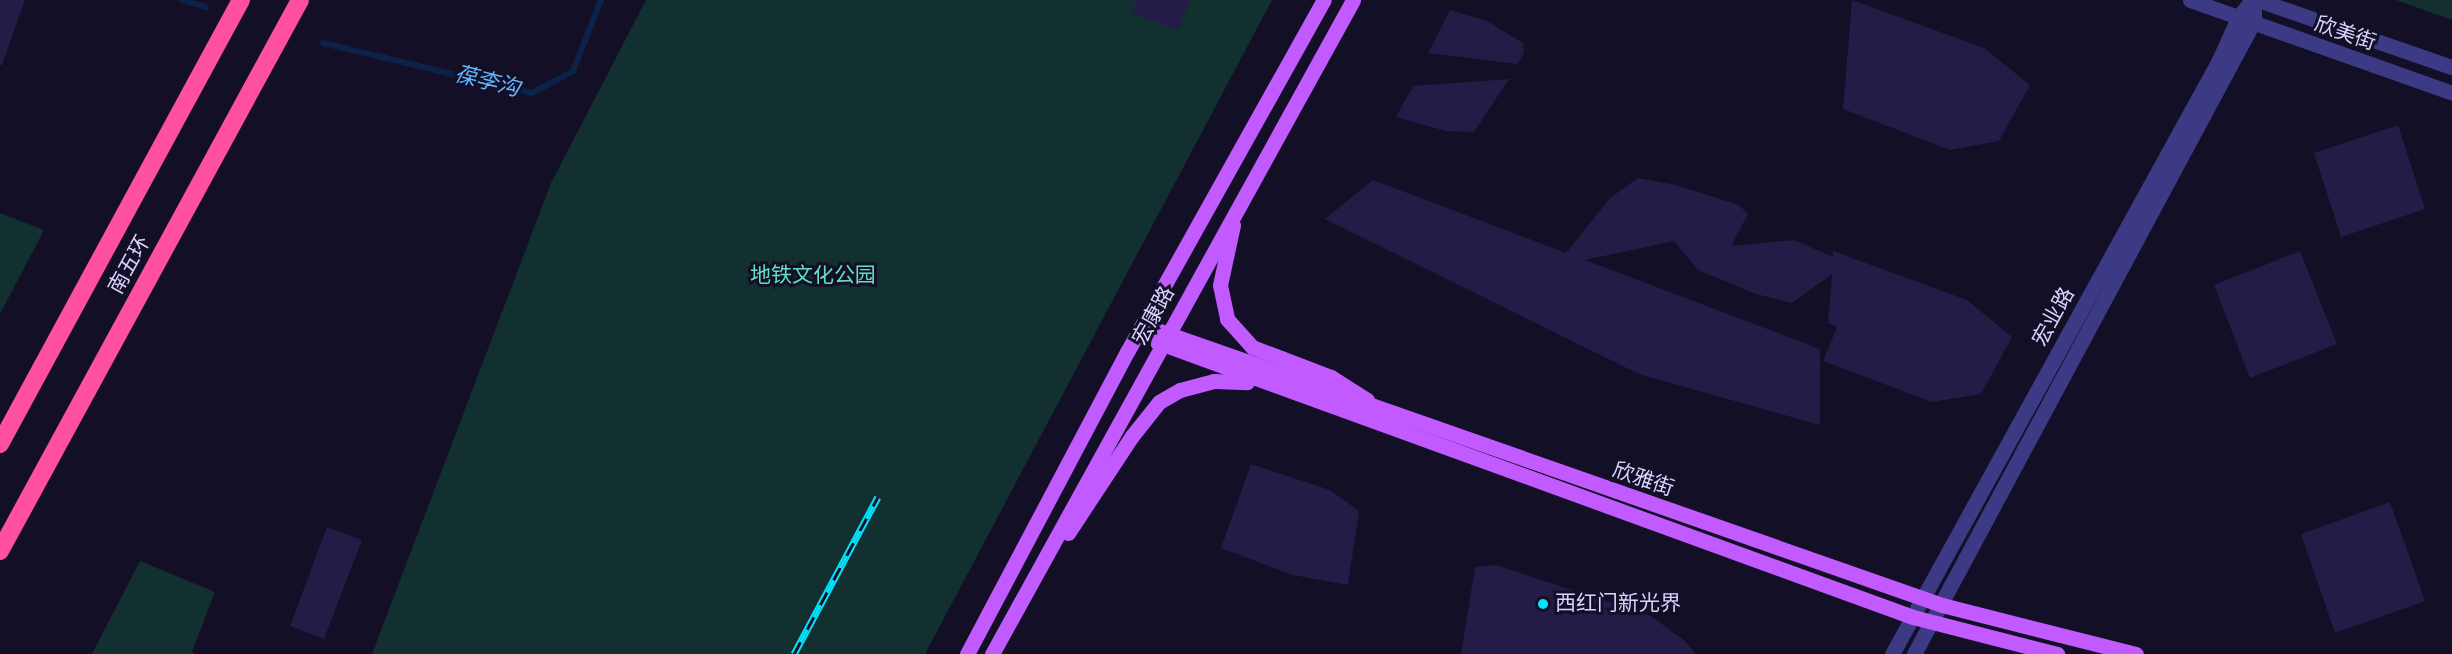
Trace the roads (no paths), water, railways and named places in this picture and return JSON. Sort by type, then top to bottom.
[{"type":"highway","name":"南五环","points":[[0,444],[242,0]]},
{"type":"highway","name":"南五环","points":[[0,551],[300,0]]},
{"type":"highway","points":[[260,74],[310,0]]},
{"type":"main road","name":"宏康路","points":[[968,654],[1141,329],[1323,0]]},
{"type":"main road","name":"宏康路","points":[[992,654],[1353,0]]},
{"type":"main road","points":[[1237,208],[1220,285],[1227,319],[1252,347],[1330,378],[1393,415]]},
{"type":"main road","name":"欣雅街","points":[[1141,329],[1261,382],[1912,617],[2057,654]]},
{"type":"main road","name":"欣雅街","points":[[1166,340],[1926,596],[1942,605],[2136,654]]},
{"type":"main road","points":[[1032,582],[1091,501],[1131,436],[1160,402],[1180,390],[1214,381],[1261,382]]},
{"type":"street","name":"欣美街","points":[[2190,0],[2247,18],[2452,93]]},
{"type":"street","name":"欣美街","points":[[2255,0],[2452,67]]},
{"type":"street","name":"宏业路","points":[[1914,654],[1942,605],[2255,0]]},
{"type":"street","name":"宏业路","points":[[1892,654],[2247,18]]},
{"type":"waterway","name":"葆李沟","points":[[182,0],[206,7]]},
{"type":"waterway","name":"葆李沟","points":[[323,43],[532,93],[573,71],[601,0]]},
{"type":"railway","points":[[794,654],[878,497]]},
{"type":"place","name":"西红门新光界","points":[[1543,604]]},
{"type":"park label","name":"地铁文化公园","points":[[813,276]]}]
